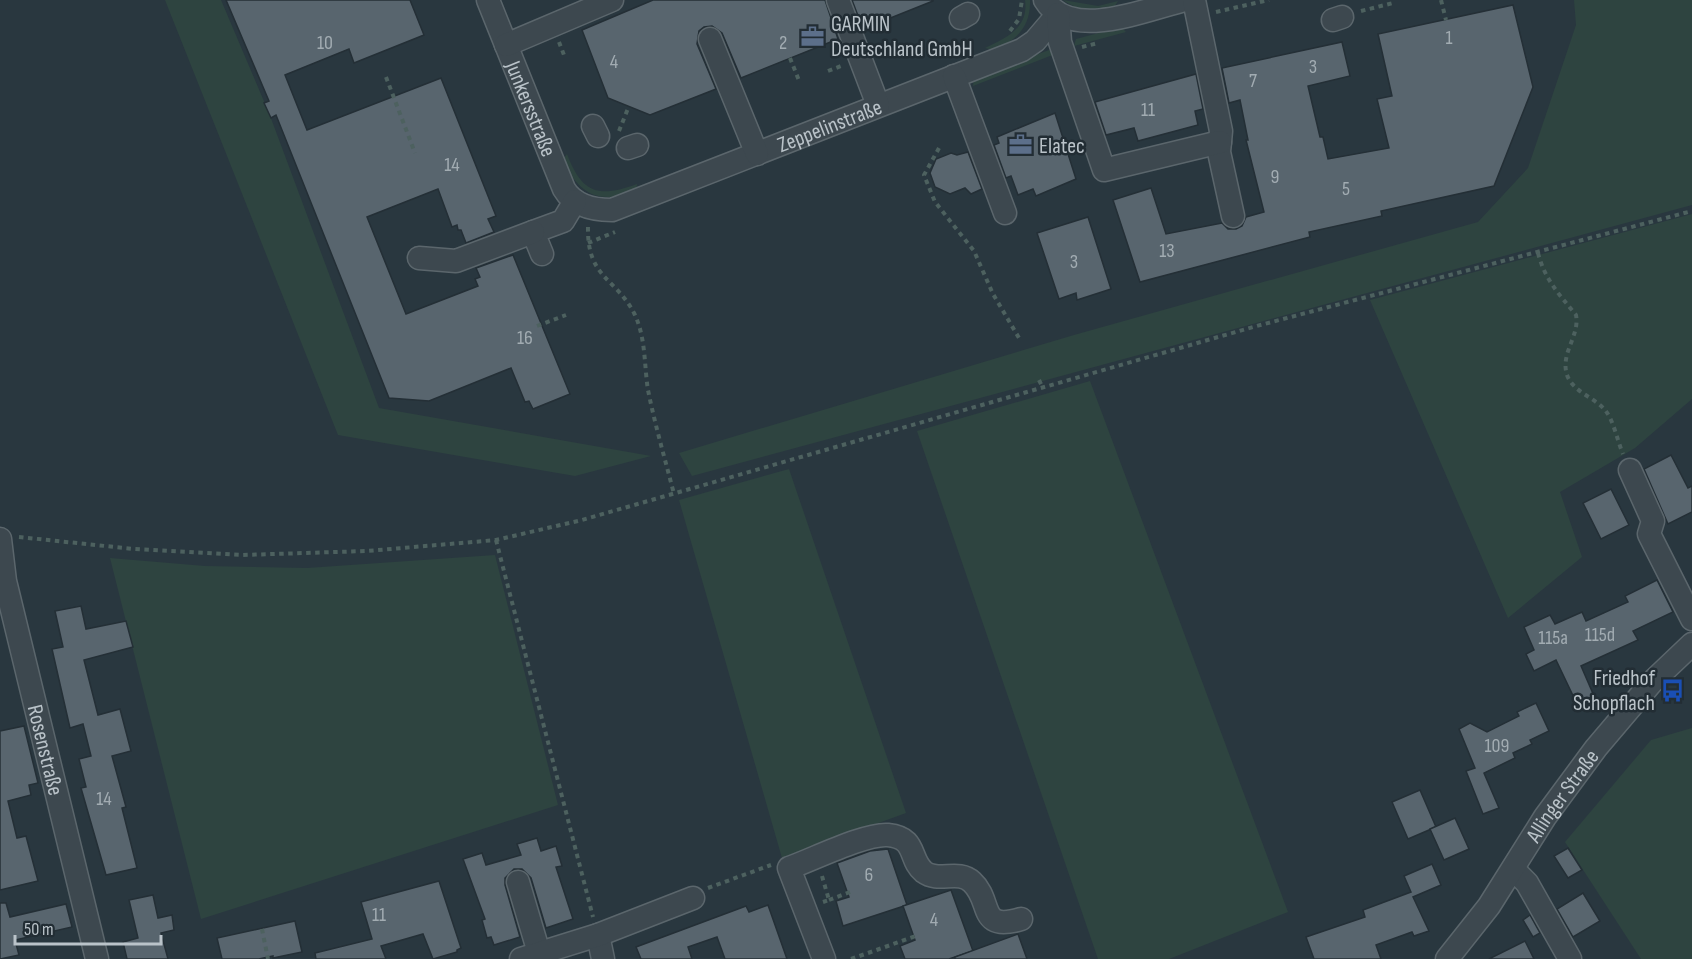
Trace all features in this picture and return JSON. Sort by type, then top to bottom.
[{"type":"street","name":"Junkersstraße","points":[[488,0],[564,189],[582,204]]},
{"type":"street","points":[[507,45],[550,21],[612,0]]},
{"type":"street","points":[[838,0],[878,105]]},
{"type":"street","points":[[1052,7],[1069,20],[1091,23],[1185,0]]},
{"type":"street","points":[[1194,0],[1221,130],[1219,152],[1233,216]]},
{"type":"street","points":[[1052,7],[1060,42],[1076,83],[1104,170],[1220,142]]},
{"type":"street","name":"Zeppelinstraße","points":[[582,204],[612,210],[1022,50],[1035,41],[1052,7]]},
{"type":"street","points":[[710,39],[757,154]]},
{"type":"street","points":[[954,76],[978,120],[1005,213]]},
{"type":"street","points":[[419,258],[456,261],[562,221],[582,204]]},
{"type":"street","points":[[532,232],[542,254]]},
{"type":"street","points":[[1630,470],[1653,521],[1649,534],[1692,619]]},
{"type":"street","name":"Rosenstraße","points":[[6,538],[4,575],[97,959]]},
{"type":"street","points":[[1671,558],[1692,600]]},
{"type":"street","name":"Allinger Straße","points":[[1447,959],[1514,870],[1545,817],[1596,748],[1652,682],[1692,644]]},
{"type":"street","points":[[824,959],[789,868],[875,836],[893,836],[908,844],[918,865],[929,874],[962,876],[973,882],[989,916],[1007,923],[1021,919]]},
{"type":"street","points":[[1514,870],[1527,883],[1570,959]]},
{"type":"street","points":[[518,882],[530,956],[598,935],[693,898]]},
{"type":"street","points":[[598,935],[603,959]]},
{"type":"path","points":[[1441,0],[1446,20]]},
{"type":"path","points":[[1345,16],[1393,3]]},
{"type":"path","points":[[790,58],[800,83]]},
{"type":"path","points":[[386,77],[415,153]]},
{"type":"path","points":[[939,148],[924,176],[935,202],[974,251],[993,294],[1019,338]]},
{"type":"path","points":[[582,204],[588,249],[601,275],[633,312],[642,335],[654,423],[674,494]]},
{"type":"path","points":[[6,538],[242,555],[367,551],[496,540],[674,494],[846,442],[1253,327],[1692,211]]},
{"type":"path","points":[[1538,252],[1543,271],[1554,290],[1576,315],[1576,331],[1565,359],[1567,374],[1573,384],[1607,411],[1630,470]]},
{"type":"path","points":[[537,326],[566,315]]},
{"type":"path","points":[[1039,380],[1043,388]]},
{"type":"path","points":[[496,540],[598,935]]},
{"type":"path","points":[[693,898],[701,890],[780,862],[789,868]]},
{"type":"path","points":[[829,900],[850,892]]},
{"type":"path","points":[[262,929],[268,959]]},
{"type":"path","points":[[851,959],[916,936]]},
{"type":"green space","points":[[165,0],[221,0],[269,113],[379,408],[651,456],[575,476],[338,435]]},
{"type":"green space","points":[[1025,0],[1030,0],[1028,18],[1016,37],[993,50],[985,48],[1008,36],[1020,25],[1025,10]]},
{"type":"green space","points":[[1063,0],[1098,6],[1118,1],[1113,9],[1093,10],[1075,6]]},
{"type":"green space","points":[[1574,0],[1692,0],[1692,205],[692,476],[679,453],[1074,335],[1478,222],[1528,168],[1576,25]]},
{"type":"green space","points":[[1121,27],[1126,32],[1074,46],[1076,39]]},
{"type":"green space","points":[[1049,50],[1055,54],[973,86],[974,78]]},
{"type":"green space","points":[[567,154],[579,178],[593,189],[612,191],[637,184],[636,192],[601,197],[584,190],[562,161]]},
{"type":"green space","points":[[1692,214],[1692,399],[1635,448],[1560,492],[1582,557],[1508,618],[1370,300]]},
{"type":"green space","points":[[1090,381],[1288,912],[1169,959],[1098,959],[917,431]]},
{"type":"green space","points":[[789,469],[906,813],[782,858],[679,500]]},
{"type":"green space","points":[[495,555],[558,805],[201,919],[110,558],[205,566],[307,568]]},
{"type":"green space","points":[[1692,728],[1692,959],[1641,959],[1565,842],[1651,740]]},
{"type":"building","points":[[226,0],[410,0],[424,35],[354,63],[349,49],[285,75],[307,130],[441,78],[496,216],[488,219],[494,232],[466,243],[457,225],[452,227],[438,189],[367,217],[406,314],[478,286],[475,279],[480,277],[476,268],[513,255],[570,394],[533,409],[529,401],[525,402],[511,368],[429,401],[389,398],[276,115],[271,118],[264,103],[269,101]]},
{"type":"building","points":[[653,0],[825,0],[838,39],[741,78],[722,33],[712,26],[704,27],[699,31],[697,44],[716,89],[650,115],[608,98],[582,30]]},
{"type":"building","points":[[852,0],[933,0],[933,1],[863,29]]},
{"type":"building","points":[[1513,5],[1533,87],[1494,186],[1381,211],[1382,216],[1309,232],[1310,237],[1140,282],[1113,200],[1151,188],[1166,234],[1222,223],[1228,229],[1236,229],[1242,226],[1246,217],[1264,212],[1246,140],[1248,140],[1240,100],[1229,103],[1222,68],[1342,42],[1350,76],[1308,86],[1320,137],[1323,137],[1328,159],[1389,148],[1377,99],[1392,96],[1378,34]]},
{"type":"building","points":[[1196,74],[1203,109],[1195,111],[1198,125],[1138,141],[1134,128],[1106,135],[1095,102]]},
{"type":"building","points":[[1055,113],[1076,179],[1036,196],[1033,189],[1018,195],[1011,176],[1006,178],[994,145],[999,143],[997,137]]},
{"type":"building","points":[[968,152],[982,189],[971,194],[965,188],[950,194],[935,187],[930,173],[936,159],[951,153],[957,155]]},
{"type":"building","points":[[1088,217],[1111,289],[1077,300],[1076,293],[1059,299],[1037,233]]},
{"type":"building","points":[[1671,455],[1688,488],[1692,486],[1692,512],[1668,524],[1644,469]]},
{"type":"building","points":[[1611,489],[1629,525],[1601,539],[1583,503]]},
{"type":"building","points":[[1657,580],[1673,612],[1633,631],[1638,640],[1581,666],[1594,696],[1577,704],[1556,660],[1534,671],[1526,654],[1534,650],[1524,627],[1550,615],[1555,624],[1582,612],[1586,621],[1628,602],[1625,596]]},
{"type":"building","points":[[81,606],[86,629],[126,621],[133,647],[84,660],[98,715],[120,709],[131,751],[112,756],[126,807],[122,808],[137,868],[106,875],[81,788],[86,787],[79,759],[91,756],[83,724],[70,728],[52,649],[63,647],[55,611]]},
{"type":"building","points":[[1536,703],[1549,731],[1530,740],[1532,744],[1513,753],[1515,758],[1484,773],[1499,808],[1483,814],[1466,771],[1475,768],[1459,729],[1470,723],[1487,732],[1519,716],[1517,712]]},
{"type":"building","points":[[24,726],[38,783],[29,785],[31,795],[8,801],[17,838],[26,836],[38,881],[0,890],[0,731]]},
{"type":"building","points":[[1420,790],[1436,827],[1408,839],[1392,802]]},
{"type":"building","points":[[1455,818],[1469,849],[1444,860],[1430,829]]},
{"type":"building","points":[[537,838],[541,851],[556,846],[562,866],[556,867],[573,919],[546,928],[531,878],[522,869],[514,869],[505,878],[505,885],[520,937],[494,945],[491,937],[487,938],[482,920],[485,919],[463,859],[482,853],[486,865],[521,855],[517,844]]},
{"type":"building","points":[[1568,848],[1582,870],[1568,878],[1554,856]]},
{"type":"building","points":[[888,849],[907,905],[843,926],[836,901],[849,897],[837,863],[870,851]]},
{"type":"building","points":[[1432,864],[1441,885],[1413,897],[1429,931],[1414,936],[1412,932],[1376,945],[1381,959],[1314,959],[1306,937],[1365,917],[1363,910],[1411,892],[1404,876]]},
{"type":"building","points":[[439,881],[461,948],[457,952],[433,959],[423,934],[381,946],[386,959],[316,959],[315,953],[372,939],[361,902]]},
{"type":"building","points":[[951,890],[973,951],[949,959],[905,959],[900,946],[915,940],[903,906]]},
{"type":"building","points":[[1583,893],[1600,921],[1573,937],[1557,909]]},
{"type":"building","points":[[153,895],[158,918],[172,915],[174,930],[161,933],[168,959],[127,959],[123,942],[138,938],[129,900]]},
{"type":"building","points":[[0,903],[6,903],[10,917],[66,904],[72,927],[15,940],[19,955],[0,959]]},
{"type":"building","points":[[768,905],[787,959],[725,959],[717,937],[688,947],[692,959],[641,959],[636,947],[746,906],[749,912]]},
{"type":"building","points":[[1530,915],[1540,933],[1533,937],[1523,920]]},
{"type":"building","points":[[295,921],[302,952],[273,958],[273,956],[259,959],[222,959],[217,938]]},
{"type":"building","points":[[1018,934],[1027,959],[955,959],[955,957]]},
{"type":"building","points":[[1525,941],[1534,959],[1489,959]]},
{"type":"place","name":"GARMIN Deutschland GmbH","points":[[813,36]]},
{"type":"place","name":"Elatec","points":[[1021,145]]},
{"type":"place","name":"Friedhof Schopflach","points":[[1673,690]]}]
